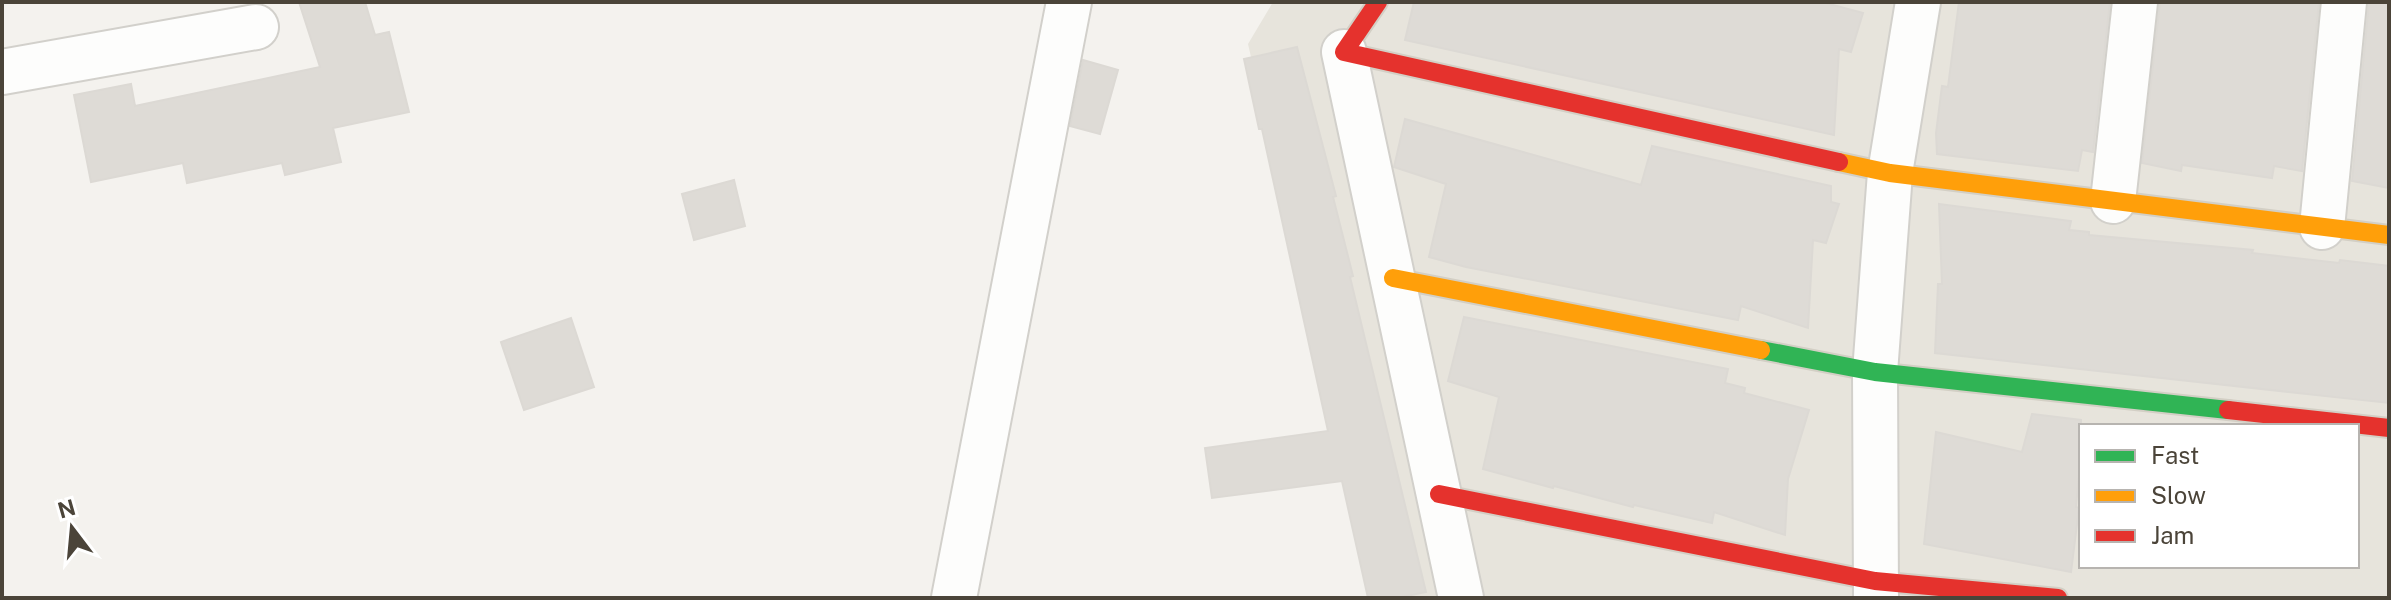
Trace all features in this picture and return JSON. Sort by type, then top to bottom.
[{"type":"street","points":[[954,598],[1069,2]]},
{"type":"street","points":[[1378,2],[1344,52],[1461,598]]},
{"type":"street","points":[[1876,589],[1875,372],[1890,173],[1918,2]]},
{"type":"street","points":[[2113,201],[2135,2]]},
{"type":"street","points":[[2322,227],[2344,2]]},
{"type":"street","points":[[2,72],[256,27]]},
{"type":"street","points":[[1344,52],[1890,173],[2389,235]]},
{"type":"street","points":[[1393,278],[1875,372],[2352,424]]},
{"type":"street","points":[[2359,425],[2389,428]]},
{"type":"street","points":[[1439,494],[1876,589],[2058,598]]},
{"type":"shaded area","points":[[1273,2],[2389,2],[2389,598],[1376,598],[1248,44]]},
{"type":"building","points":[[299,2],[365,2],[375,35],[389,32],[409,112],[333,128],[341,162],[285,175],[282,163],[187,183],[183,163],[91,182],[74,95],[131,84],[135,106],[320,67]]},
{"type":"building","points":[[1414,2],[1822,2],[1863,13],[1851,52],[1839,49],[1834,135],[1405,40]]},
{"type":"building","points":[[1959,2],[2110,2],[2093,152],[2082,150],[2078,171],[1937,154],[1936,133],[1942,86],[1948,87]]},
{"type":"building","points":[[2160,2],[2319,2],[2302,171],[2274,166],[2272,178],[2182,165],[2181,171],[2142,163]]},
{"type":"building","points":[[2369,2],[2389,2],[2389,188],[2352,181]]},
{"type":"building","points":[[1297,47],[1336,196],[1333,197],[1353,276],[1350,277],[1426,592],[1397,598],[1368,598],[1342,481],[1212,498],[1205,448],[1328,431],[1244,59]]},
{"type":"building","points":[[1083,60],[1118,70],[1100,134],[1070,126]]},
{"type":"building","points":[[1405,119],[1641,185],[1652,146],[1831,186],[1831,202],[1839,204],[1826,243],[1813,240],[1808,328],[1741,306],[1738,320],[1466,267],[1429,257],[1446,184],[1394,167]]},
{"type":"building","points":[[734,180],[745,226],[694,240],[682,194]]},
{"type":"building","points":[[1939,204],[2071,221],[2069,230],[2089,232],[2089,235],[2389,266],[2389,403],[1935,353],[1938,284],[1942,284]]},
{"type":"building","points":[[1464,317],[1728,369],[1725,383],[1745,388],[1744,393],[1809,410],[1788,479],[1785,535],[1714,512],[1712,523],[1633,507],[1483,469],[1499,397],[1448,381]]},
{"type":"building","points":[[571,318],[594,387],[524,410],[501,342]]},
{"type":"building","points":[[2032,414],[2081,420],[2076,507],[2079,508],[2071,572],[1924,544],[1936,432],[2022,452]]},
{"type":"traffic: fast","points":[[1761,350],[1875,372],[2228,410]]},
{"type":"traffic: slow","points":[[1839,162],[1890,173],[2389,235]]},
{"type":"traffic: slow","points":[[1393,278],[1761,350]]},
{"type":"traffic: jam","points":[[1378,2],[1344,52],[1839,162]]},
{"type":"traffic: jam","points":[[2228,410],[2353,424]]},
{"type":"traffic: jam","points":[[2359,425],[2389,428]]},
{"type":"traffic: jam","points":[[1439,494],[1875,581],[2058,598]]}]
